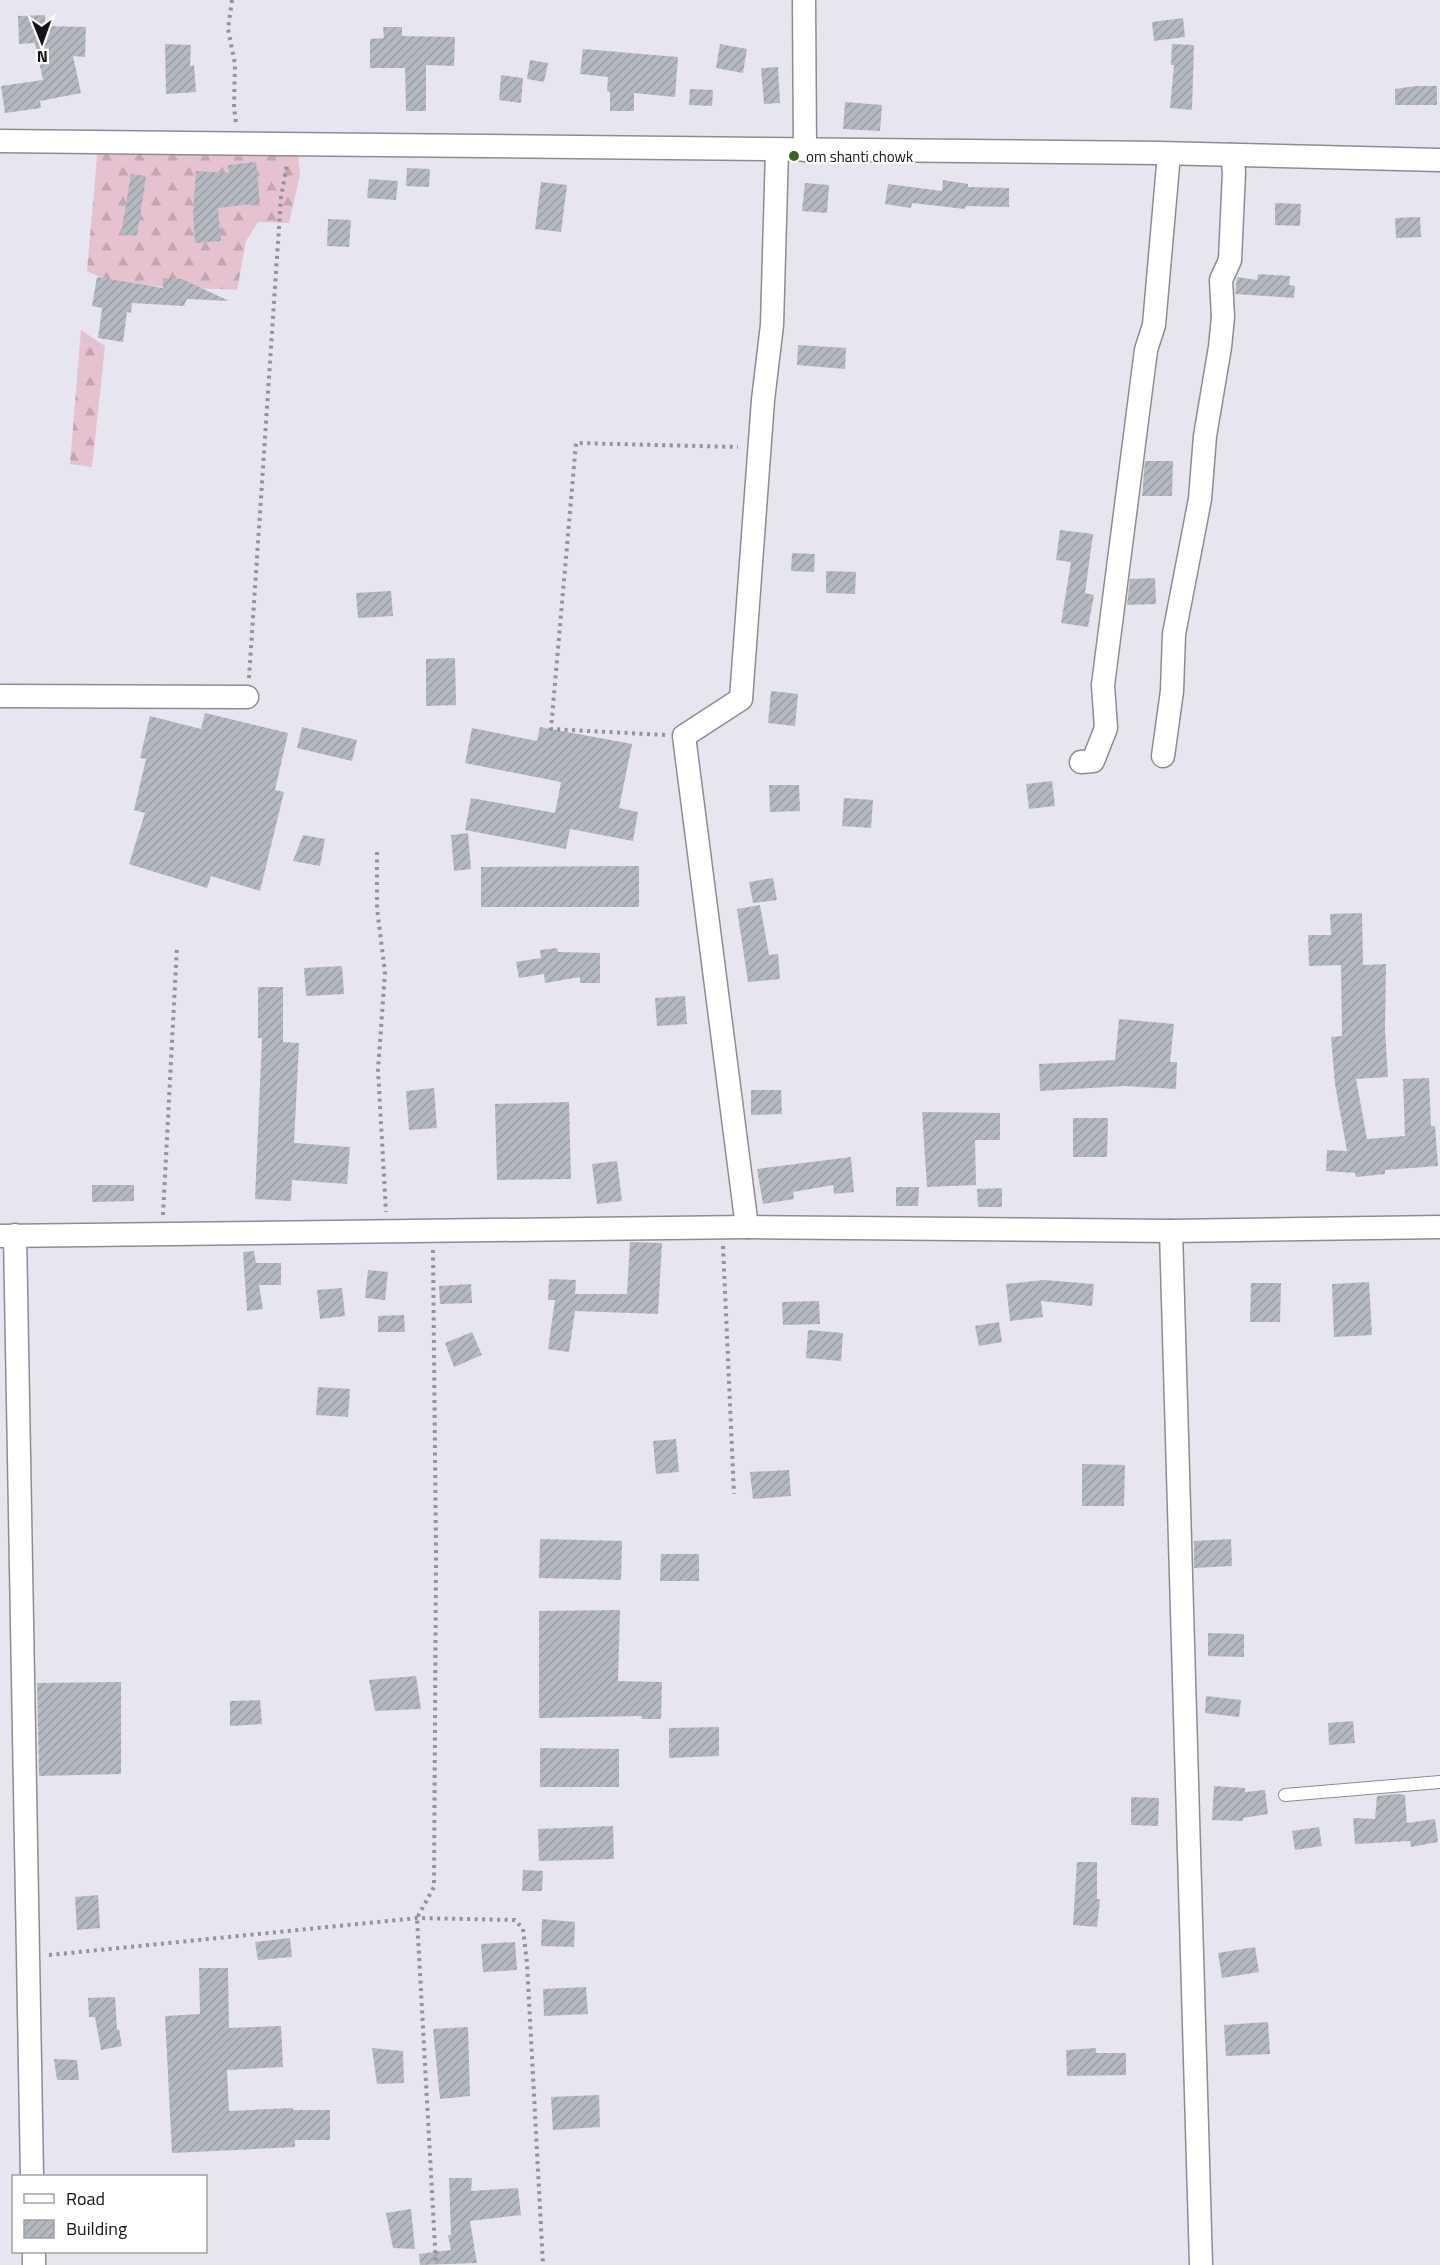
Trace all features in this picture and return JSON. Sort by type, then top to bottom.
[{"type":"street","points":[[804,0],[805,150]]},
{"type":"street","points":[[0,141],[1169,154],[1440,160]]},
{"type":"street","points":[[747,1227],[684,736],[741,699],[760,447],[772,325],[777,150]]},
{"type":"street","points":[[1081,762],[1093,761],[1106,728],[1103,685],[1146,350],[1154,325],[1169,154]]},
{"type":"street","points":[[1163,756],[1172,691],[1174,634],[1200,500],[1205,436],[1220,347],[1221,280],[1230,260],[1234,172],[1232,155]]},
{"type":"street","points":[[0,696],[247,697]]},
{"type":"street","points":[[32,2175],[8,1236],[721,1227],[1171,1231],[1440,1227]]},
{"type":"street","points":[[1171,1231],[1201,2265]]},
{"type":"lane","points":[[1285,1795],[1440,1782]]},
{"type":"path","points":[[232,0],[228,29],[235,63],[234,107],[240,144]]},
{"type":"path","points":[[247,697],[281,196],[290,145]]},
{"type":"path","points":[[684,736],[551,729],[576,443],[760,447]]},
{"type":"path","points":[[377,852],[377,908],[385,973],[378,1070],[380,1133],[387,1195],[386,1231]]},
{"type":"path","points":[[162,1234],[177,946]]},
{"type":"path","points":[[721,1227],[734,1494]]},
{"type":"path","points":[[434,1231],[432,1322],[436,1554],[434,1887],[417,1918],[436,2265]]},
{"type":"path","points":[[38,1956],[417,1918],[515,1920],[523,1929],[543,2265]]},
{"type":"green space","points":[[98,146],[297,147],[300,175],[289,223],[258,222],[246,241],[237,290],[138,285],[101,277],[87,271]]},
{"type":"green space","points":[[81,330],[105,346],[92,467],[70,464]]},
{"type":"building","points":[[45,15],[45,26],[86,27],[85,57],[73,56],[81,93],[40,101],[41,108],[5,113],[1,86],[43,80],[35,43],[19,44],[18,16]]},
{"type":"building","points":[[1183,18],[1185,37],[1154,41],[1152,22]]},
{"type":"building","points":[[383,27],[402,27],[402,36],[455,37],[454,66],[426,65],[426,111],[406,111],[405,68],[370,68],[370,39],[384,38]]},
{"type":"building","points":[[165,44],[191,45],[190,66],[194,65],[196,92],[166,94]]},
{"type":"building","points":[[720,44],[747,49],[743,73],[716,68]]},
{"type":"building","points":[[1172,44],[1194,45],[1192,110],[1170,108],[1174,65],[1171,65]]},
{"type":"building","points":[[583,49],[678,57],[675,97],[634,93],[634,111],[610,111],[610,92],[607,91],[608,77],[580,74]]},
{"type":"building","points":[[530,60],[548,63],[544,82],[527,79]]},
{"type":"building","points":[[778,67],[780,103],[764,104],[761,68]]},
{"type":"building","points":[[501,75],[523,78],[521,103],[499,100]]},
{"type":"building","points":[[1437,86],[1437,105],[1395,105],[1395,89]]},
{"type":"building","points":[[690,89],[713,90],[712,106],[689,105]]},
{"type":"building","points":[[845,102],[882,105],[880,131],[843,129]]},
{"type":"building","points":[[256,162],[260,203],[218,208],[221,241],[195,243],[193,214],[196,171],[229,173],[228,165]]},
{"type":"building","points":[[407,168],[430,169],[429,187],[406,186]]},
{"type":"building","points":[[131,174],[146,176],[137,236],[121,234]]},
{"type":"building","points":[[369,179],[398,181],[396,200],[367,198]]},
{"type":"building","points":[[943,180],[968,184],[968,187],[1009,188],[1009,207],[966,206],[965,209],[912,203],[911,208],[885,204],[888,184],[942,191]]},
{"type":"building","points":[[541,182],[567,185],[561,232],[535,229]]},
{"type":"building","points":[[805,183],[829,185],[827,213],[802,211]]},
{"type":"building","points":[[1275,203],[1301,204],[1300,226],[1275,225]]},
{"type":"building","points":[[1420,217],[1421,237],[1396,238],[1395,218]]},
{"type":"building","points":[[328,219],[351,220],[349,247],[327,246]]},
{"type":"building","points":[[1258,274],[1290,276],[1289,285],[1295,286],[1294,298],[1235,294],[1237,277],[1257,280]]},
{"type":"building","points":[[97,277],[163,288],[163,278],[182,279],[229,301],[187,299],[184,306],[132,303],[131,313],[127,312],[123,342],[98,338],[102,308],[92,306]]},
{"type":"building","points":[[798,345],[846,348],[845,369],[797,365]]},
{"type":"building","points":[[1145,461],[1173,461],[1172,496],[1142,496]]},
{"type":"building","points":[[1060,530],[1093,534],[1085,593],[1094,595],[1088,627],[1061,623],[1071,562],[1056,560]]},
{"type":"building","points":[[792,553],[815,554],[814,572],[791,571]]},
{"type":"building","points":[[826,571],[856,572],[855,594],[826,593]]},
{"type":"building","points":[[1155,578],[1156,604],[1127,605],[1130,579]]},
{"type":"building","points":[[391,591],[393,616],[358,618],[356,593]]},
{"type":"building","points":[[455,658],[456,705],[426,706],[426,659]]},
{"type":"building","points":[[771,691],[798,694],[795,726],[768,723]]},
{"type":"building","points":[[205,713],[288,733],[275,790],[284,792],[260,891],[211,876],[207,888],[129,864],[145,813],[134,810],[146,759],[140,758],[150,716],[201,729]]},
{"type":"building","points":[[302,727],[357,740],[352,761],[297,748]]},
{"type":"building","points":[[540,727],[632,744],[619,808],[638,812],[633,841],[570,829],[566,849],[465,830],[471,798],[555,813],[561,782],[465,763],[472,728],[537,741]]},
{"type":"building","points":[[1052,781],[1055,806],[1029,809],[1026,784]]},
{"type":"building","points":[[769,785],[799,785],[800,811],[770,812]]},
{"type":"building","points":[[844,798],[873,800],[871,828],[842,826]]},
{"type":"building","points":[[468,833],[471,869],[454,871],[451,835]]},
{"type":"building","points":[[303,835],[325,839],[320,866],[293,861]]},
{"type":"building","points":[[639,866],[639,907],[481,907],[481,867]]},
{"type":"building","points":[[773,878],[777,900],[753,903],[749,882]]},
{"type":"building","points":[[760,905],[769,955],[778,954],[780,979],[748,982],[737,909]]},
{"type":"building","points":[[1362,913],[1363,965],[1386,964],[1385,1031],[1388,1077],[1356,1079],[1367,1139],[1405,1136],[1403,1079],[1429,1078],[1431,1126],[1435,1126],[1438,1166],[1385,1170],[1385,1174],[1356,1177],[1355,1173],[1326,1171],[1327,1150],[1347,1151],[1335,1084],[1331,1037],[1342,1036],[1341,965],[1309,966],[1308,935],[1331,935],[1330,914]]},
{"type":"building","points":[[557,948],[558,952],[600,953],[600,983],[580,983],[580,977],[545,983],[544,974],[519,978],[516,962],[541,958],[540,950]]},
{"type":"building","points":[[342,966],[344,994],[306,996],[304,968]]},
{"type":"building","points":[[258,987],[283,987],[283,1042],[299,1043],[294,1143],[350,1147],[347,1184],[292,1180],[291,1201],[255,1199],[262,1038],[258,1038]]},
{"type":"building","points":[[685,996],[687,1024],[657,1026],[655,998]]},
{"type":"building","points":[[1119,1019],[1174,1024],[1170,1062],[1177,1062],[1176,1089],[1125,1086],[1040,1091],[1039,1064],[1115,1060]]},
{"type":"building","points":[[434,1088],[437,1128],[409,1130],[406,1091]]},
{"type":"building","points":[[751,1090],[781,1090],[782,1114],[751,1115]]},
{"type":"building","points":[[569,1102],[571,1179],[497,1180],[495,1104]]},
{"type":"building","points":[[922,1112],[1000,1113],[1000,1140],[975,1140],[976,1185],[927,1187]]},
{"type":"building","points":[[1073,1118],[1108,1118],[1107,1157],[1073,1157]]},
{"type":"building","points":[[851,1157],[854,1192],[834,1194],[833,1185],[793,1192],[794,1199],[763,1204],[757,1169]]},
{"type":"building","points":[[617,1161],[622,1201],[597,1204],[592,1164]]},
{"type":"building","points":[[92,1185],[134,1185],[134,1201],[92,1202]]},
{"type":"building","points":[[896,1187],[919,1187],[918,1206],[896,1206]]},
{"type":"building","points":[[1002,1188],[1002,1207],[978,1207],[977,1189]]},
{"type":"building","points":[[630,1242],[662,1243],[658,1314],[575,1311],[569,1352],[548,1349],[555,1300],[548,1300],[549,1279],[576,1280],[575,1294],[627,1294]]},
{"type":"building","points":[[254,1251],[256,1263],[281,1263],[281,1285],[259,1285],[263,1309],[247,1311],[243,1252]]},
{"type":"building","points":[[368,1270],[388,1272],[385,1300],[365,1298]]},
{"type":"building","points":[[1044,1280],[1094,1284],[1092,1306],[1041,1301],[1043,1317],[1010,1321],[1006,1284]]},
{"type":"building","points":[[1369,1282],[1372,1335],[1334,1337],[1332,1284]]},
{"type":"building","points":[[1251,1283],[1281,1283],[1280,1322],[1250,1322]]},
{"type":"building","points":[[471,1284],[472,1303],[440,1304],[439,1286]]},
{"type":"building","points":[[342,1288],[345,1316],[320,1319],[317,1290]]},
{"type":"building","points":[[819,1301],[820,1324],[783,1325],[782,1302]]},
{"type":"building","points":[[404,1315],[405,1332],[378,1332],[378,1316]]},
{"type":"building","points":[[999,1322],[1002,1342],[979,1346],[975,1326]]},
{"type":"building","points":[[808,1330],[843,1333],[841,1361],[806,1358]]},
{"type":"building","points":[[472,1332],[482,1355],[454,1367],[445,1343]]},
{"type":"building","points":[[318,1387],[350,1389],[348,1417],[316,1415]]},
{"type":"building","points":[[676,1439],[679,1472],[656,1474],[653,1441]]},
{"type":"building","points":[[1082,1464],[1125,1465],[1124,1506],[1082,1506]]},
{"type":"building","points":[[789,1470],[791,1496],[753,1499],[750,1472]]},
{"type":"building","points":[[540,1539],[622,1541],[621,1580],[539,1578]]},
{"type":"building","points":[[1231,1539],[1232,1566],[1194,1568],[1194,1541]]},
{"type":"building","points":[[661,1554],[699,1554],[699,1581],[660,1581]]},
{"type":"building","points":[[620,1610],[618,1681],[662,1682],[661,1719],[641,1719],[642,1716],[539,1718],[539,1611]]},
{"type":"building","points":[[1208,1633],[1244,1634],[1244,1657],[1208,1656]]},
{"type":"building","points":[[416,1676],[421,1709],[375,1711],[369,1680]]},
{"type":"building","points":[[121,1682],[121,1774],[39,1776],[37,1683]]},
{"type":"building","points":[[1206,1696],[1241,1700],[1239,1717],[1205,1713]]},
{"type":"building","points":[[260,1700],[262,1724],[230,1726],[230,1701]]},
{"type":"building","points":[[1353,1721],[1355,1743],[1329,1745],[1328,1723]]},
{"type":"building","points":[[719,1727],[719,1756],[669,1758],[669,1728]]},
{"type":"building","points":[[540,1748],[619,1749],[619,1787],[540,1787]]},
{"type":"building","points":[[1214,1786],[1245,1788],[1245,1792],[1265,1790],[1268,1814],[1243,1818],[1243,1821],[1212,1820]]},
{"type":"building","points":[[1405,1795],[1407,1823],[1435,1819],[1438,1842],[1411,1847],[1410,1841],[1355,1844],[1353,1818],[1375,1819],[1377,1796]]},
{"type":"building","points":[[1131,1797],[1159,1798],[1158,1826],[1131,1825]]},
{"type":"building","points":[[613,1826],[614,1859],[539,1861],[538,1829]]},
{"type":"building","points":[[1319,1827],[1322,1846],[1295,1850],[1292,1831]]},
{"type":"building","points":[[1077,1862],[1097,1862],[1097,1899],[1100,1899],[1097,1927],[1073,1925]]},
{"type":"building","points":[[523,1870],[543,1871],[542,1891],[522,1891]]},
{"type":"building","points":[[98,1895],[100,1928],[77,1930],[75,1897]]},
{"type":"building","points":[[542,1919],[575,1922],[574,1947],[541,1946]]},
{"type":"building","points":[[290,1938],[292,1957],[258,1960],[255,1942]]},
{"type":"building","points":[[515,1942],[517,1970],[483,1972],[481,1944]]},
{"type":"building","points":[[1255,1947],[1259,1972],[1222,1978],[1218,1953]]},
{"type":"building","points":[[199,1968],[228,1968],[229,2028],[281,2026],[283,2067],[227,2070],[229,2111],[293,2108],[293,2110],[330,2110],[330,2140],[295,2140],[295,2147],[172,2153],[165,2016],[200,2014]]},
{"type":"building","points":[[586,1987],[588,2014],[544,2016],[543,1989]]},
{"type":"building","points":[[115,1997],[117,2030],[119,2029],[122,2046],[101,2050],[95,2017],[89,2017],[88,1998]]},
{"type":"building","points":[[1268,2022],[1270,2054],[1226,2056],[1224,2025]]},
{"type":"building","points":[[468,2027],[470,2096],[440,2099],[433,2029]]},
{"type":"building","points":[[372,2048],[403,2051],[404,2083],[377,2084]]},
{"type":"building","points":[[1096,2048],[1096,2053],[1126,2053],[1126,2075],[1067,2076],[1066,2050]]},
{"type":"building","points":[[54,2059],[77,2060],[79,2080],[57,2080]]},
{"type":"building","points":[[599,2095],[600,2127],[553,2130],[551,2097]]},
{"type":"building","points":[[449,2178],[472,2178],[471,2191],[518,2188],[521,2215],[470,2221],[477,2263],[420,2265],[419,2254],[451,2250],[448,2235],[451,2235]]},
{"type":"building","points":[[411,2209],[415,2249],[393,2248],[386,2213]]},
{"type":"place","name":"om shanti chowk","points":[[794,156]]}]
